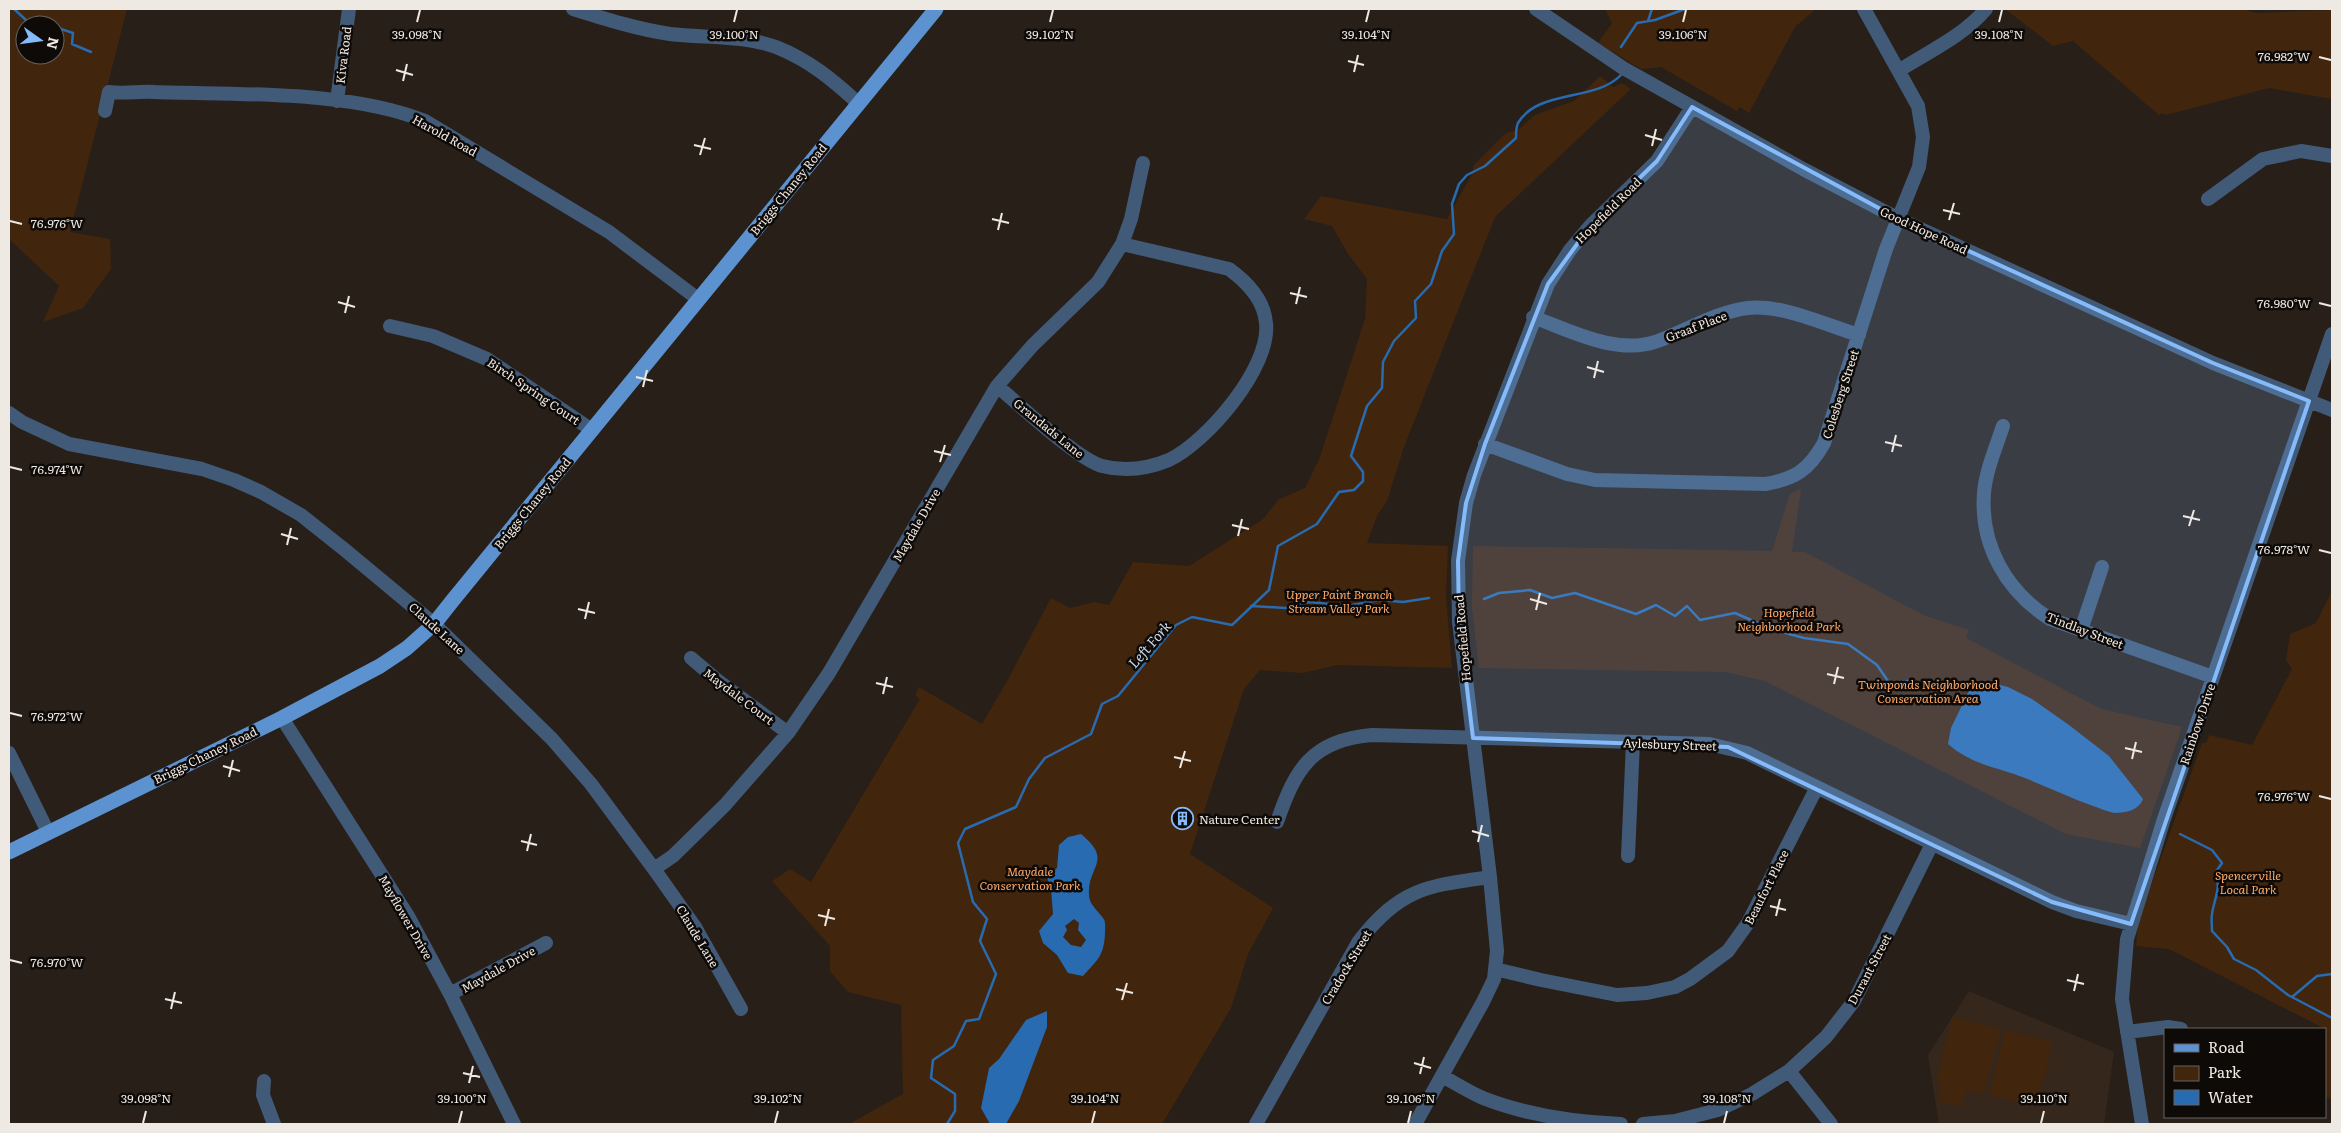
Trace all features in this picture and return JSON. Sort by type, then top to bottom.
[{"type":"main road","name":"Briggs Chaney Road","points":[[9,852],[282,718],[380,666],[407,648],[434,624],[698,298],[936,9]]},
{"type":"street","name":"Kiva Road","points":[[337,101],[349,9]]},
{"type":"street","points":[[573,9],[611,21],[668,33],[737,39],[775,47],[810,63],[858,103]]},
{"type":"street","name":"Good Hope Road","points":[[1536,9],[1623,68],[1899,219],[2213,363],[2332,410]]},
{"type":"street","name":"Colesberg Street","points":[[1485,444],[1567,474],[1595,480],[1764,484],[1785,480],[1801,472],[1814,460],[1824,443],[1886,249],[1919,167],[1923,137],[1918,106],[1900,70],[1864,9]]},
{"type":"street","points":[[1900,70],[1956,36],[1975,21],[1986,9]]},
{"type":"street","name":"Harold Road","points":[[105,111],[109,92],[266,95],[337,101],[402,112],[425,121],[609,232],[698,298]]},
{"type":"street","name":"Hopefield Road","points":[[1415,1124],[1494,979],[1497,951],[1490,877],[1459,622],[1458,561],[1466,503],[1485,444],[1548,284],[1570,250],[1591,225],[1657,161],[1692,107]]},
{"type":"street","points":[[2208,199],[2263,159],[2301,151],[2332,156]]},
{"type":"street","name":"Maydale Drive","points":[[654,868],[673,856],[725,805],[788,732],[829,673],[997,386],[1033,345],[1098,282],[1122,244],[1131,219],[1143,163]]},
{"type":"street","name":"Grandads Lane","points":[[997,386],[1082,456],[1100,465],[1119,469],[1139,470],[1170,459],[1201,437],[1225,413],[1249,379],[1264,343],[1266,324],[1257,296],[1240,277],[1229,269],[1122,244]]},
{"type":"street","name":"Graaf Place","points":[[1534,317],[1600,342],[1629,345],[1658,341],[1716,316],[1748,308],[1787,312],[1859,335]]},
{"type":"street","name":"Birch Spring Court","points":[[390,326],[433,336],[487,359],[592,430]]},
{"type":"street","name":"Rainbow Drive","points":[[2142,1124],[2122,999],[2126,938],[2164,819],[2332,334]]},
{"type":"street","name":"Claude Lane","points":[[9,413],[22,422],[69,444],[202,469],[261,492],[301,515],[434,624],[552,739],[591,784],[654,868],[695,927],[741,1009]]},
{"type":"street","name":"Tindlay Street","points":[[2003,426],[1984,492],[1985,522],[1992,554],[2009,583],[2033,608],[2050,618],[2213,677]]},
{"type":"street","points":[[2082,630],[2102,567]]},
{"type":"street","name":"Maydale Court","points":[[691,658],[716,680],[788,732]]},
{"type":"street","name":"Mayflower Drive","points":[[282,718],[408,916],[450,994],[514,1124]]},
{"type":"street","name":"Aylesbury Street","points":[[1277,822],[1288,789],[1298,771],[1314,755],[1338,741],[1351,737],[1372,735],[1709,744],[1747,753],[2052,902],[2076,911],[2131,924]]},
{"type":"street","points":[[1628,856],[1633,742]]},
{"type":"street","points":[[9,753],[48,832]]},
{"type":"street","name":"Beaufort Place","points":[[1494,969],[1617,995],[1647,993],[1675,987],[1690,979],[1728,951],[1748,923],[1817,787]]},
{"type":"street","name":"Durant Street","points":[[1642,1124],[1675,1121],[1718,1110],[1752,1094],[1789,1071],[1826,1037],[1854,1001],[1932,844]]},
{"type":"street","name":"Cradock Street","points":[[1256,1124],[1359,941],[1376,919],[1389,907],[1413,893],[1435,884],[1490,877]]},
{"type":"street","name":"Maydale Drive","points":[[450,994],[546,943]]},
{"type":"street","points":[[2127,1032],[2168,1027],[2175,1028]]},
{"type":"street","points":[[1789,1071],[1831,1124]]},
{"type":"street","points":[[1442,1076],[1481,1097],[1509,1107],[1585,1122],[1620,1124]]},
{"type":"street","points":[[264,1081],[263,1095],[274,1124]]},
{"type":"highlighted area","points":[[1692,107],[1899,219],[2213,363],[2309,401],[2131,924],[2052,902],[1728,747],[1473,738],[1459,622],[1458,561],[1466,503],[1485,444],[1548,284],[1591,225],[1657,161]]},
{"type":"shaded area","points":[[1969,991],[2114,1052],[2104,1124],[1939,1124],[1928,1055]]},
{"type":"green space","points":[[9,9],[127,9],[70,232],[110,239],[111,269],[83,308],[43,322],[59,286],[9,239]]},
{"type":"green space","points":[[1605,9],[1816,9],[1795,27],[1749,113],[1740,107],[1737,111],[1661,67],[1641,69],[1598,43],[1612,23]]},
{"type":"green space","points":[[2005,9],[2242,9],[2256,13],[2332,10],[2332,99],[2269,88],[2166,115],[2161,113],[2160,116],[2073,41],[2053,46]]},
{"type":"green space","name":"Maydale Conservation Park","points":[[1600,76],[1613,87],[1622,83],[1631,89],[1495,217],[1404,447],[1387,501],[1377,516],[1367,543],[1448,546],[1446,597],[1452,668],[1338,665],[1302,673],[1260,670],[1244,689],[1190,854],[1273,908],[1248,954],[1231,1008],[1162,1124],[849,1124],[903,1094],[901,1005],[848,992],[830,971],[830,946],[772,881],[790,869],[811,882],[920,699],[915,695],[919,687],[982,724],[1051,598],[1070,608],[1094,602],[1109,605],[1133,562],[1189,566],[1262,520],[1279,499],[1305,488],[1320,457],[1365,319],[1367,279],[1348,254],[1332,226],[1304,219],[1321,196],[1447,219],[1473,172],[1473,166],[1506,133],[1519,129],[1535,115],[1574,101]]},
{"type":"green space","points":[[1801,489],[1792,552],[1805,552],[1923,615],[1969,630],[1966,638],[2101,709],[2182,727],[2140,848],[2066,834],[1765,681],[1726,672],[1479,668],[1472,608],[1473,546],[1772,551],[1790,494]]},
{"type":"green space","name":"Spencerville Local Park","points":[[2332,591],[2332,1100],[2326,1097],[2326,1028],[2169,949],[2136,946],[2138,922],[2202,743],[2206,743],[2209,735],[2252,745],[2292,669],[2286,660],[2290,634],[2316,623]]},
{"type":"green space","points":[[1952,1017],[2001,1029],[1984,1094],[1966,1090],[1962,1107],[1937,1101],[1941,1084],[1936,1082]]},
{"type":"green space","points":[[2005,1030],[2053,1042],[2037,1107],[1989,1095]]},
{"type":"water","points":[[1988,682],[2008,687],[2032,699],[2109,756],[2143,799],[2141,803],[2128,811],[2109,812],[2025,778],[1966,757],[1948,744],[1951,728],[1969,691]]},
{"type":"water","points":[[1081,834],[1091,843],[1098,858],[1089,885],[1089,898],[1105,923],[1104,941],[1102,952],[1083,976],[1068,973],[1057,955],[1043,943],[1039,931],[1053,914],[1051,889],[1047,877],[1057,868],[1059,845],[1068,837]],"holes":[[[1074,919],[1079,923],[1078,930],[1086,940],[1081,947],[1071,945],[1063,937],[1067,930],[1065,926]]]},
{"type":"water","points":[[1047,1011],[1047,1027],[1019,1101],[1006,1124],[990,1124],[981,1108],[989,1068],[999,1059],[1026,1020]]},
{"type":"waterway","points":[[14,9],[21,15]]},
{"type":"waterway","points":[[1648,21],[1652,9]]},
{"type":"waterway","name":"Left Fork","points":[[1621,47],[1637,23],[1655,20],[1685,9]]},
{"type":"waterway","points":[[65,30],[73,33],[72,44],[91,52]]},
{"type":"waterway","name":"Left Fork","points":[[947,1124],[955,1111],[955,1094],[931,1078],[933,1060],[954,1046],[966,1021],[979,1019],[996,974],[980,941],[987,919],[973,902],[958,843],[965,829],[1016,807],[1029,779],[1045,758],[1091,734],[1102,704],[1118,696],[1176,625],[1192,617],[1232,625],[1269,590],[1278,546],[1317,524],[1339,492],[1354,490],[1363,481],[1363,472],[1351,456],[1367,406],[1382,388],[1383,362],[1394,341],[1416,318],[1415,301],[1431,284],[1442,251],[1454,234],[1452,204],[1459,184],[1467,175],[1485,166],[1516,138],[1518,123],[1527,112],[1553,100],[1597,89],[1621,75]]},
{"type":"waterway","points":[[1484,599],[1499,593],[1530,590],[1552,598],[1575,593],[1636,614],[1656,605],[1675,616],[1687,606],[1700,620],[1735,613],[1774,630],[1804,638],[1848,644],[1877,665],[1890,684],[1913,680]]},
{"type":"waterway","points":[[1251,606],[1285,608],[1310,602],[1347,606],[1379,600],[1403,602],[1429,598]]},
{"type":"waterway","points":[[2180,834],[2212,850],[2222,863],[2215,873],[2218,888],[2212,916],[2212,931],[2227,947],[2234,959],[2256,970],[2288,995],[2332,1018]]},
{"type":"waterway","points":[[2292,997],[2317,976],[2332,974]]},
{"type":"place","name":"Nature Center","points":[[1183,819]]},
{"type":"park label","name":"Upper Paint Branch Stream Valley Park","points":[[1339,601]]},
{"type":"park label","name":"Hopefield Neighborhood Park","points":[[1789,619]]},
{"type":"park label","name":"Twinponds Neighborhood Conservation Area","points":[[1928,691]]}]
